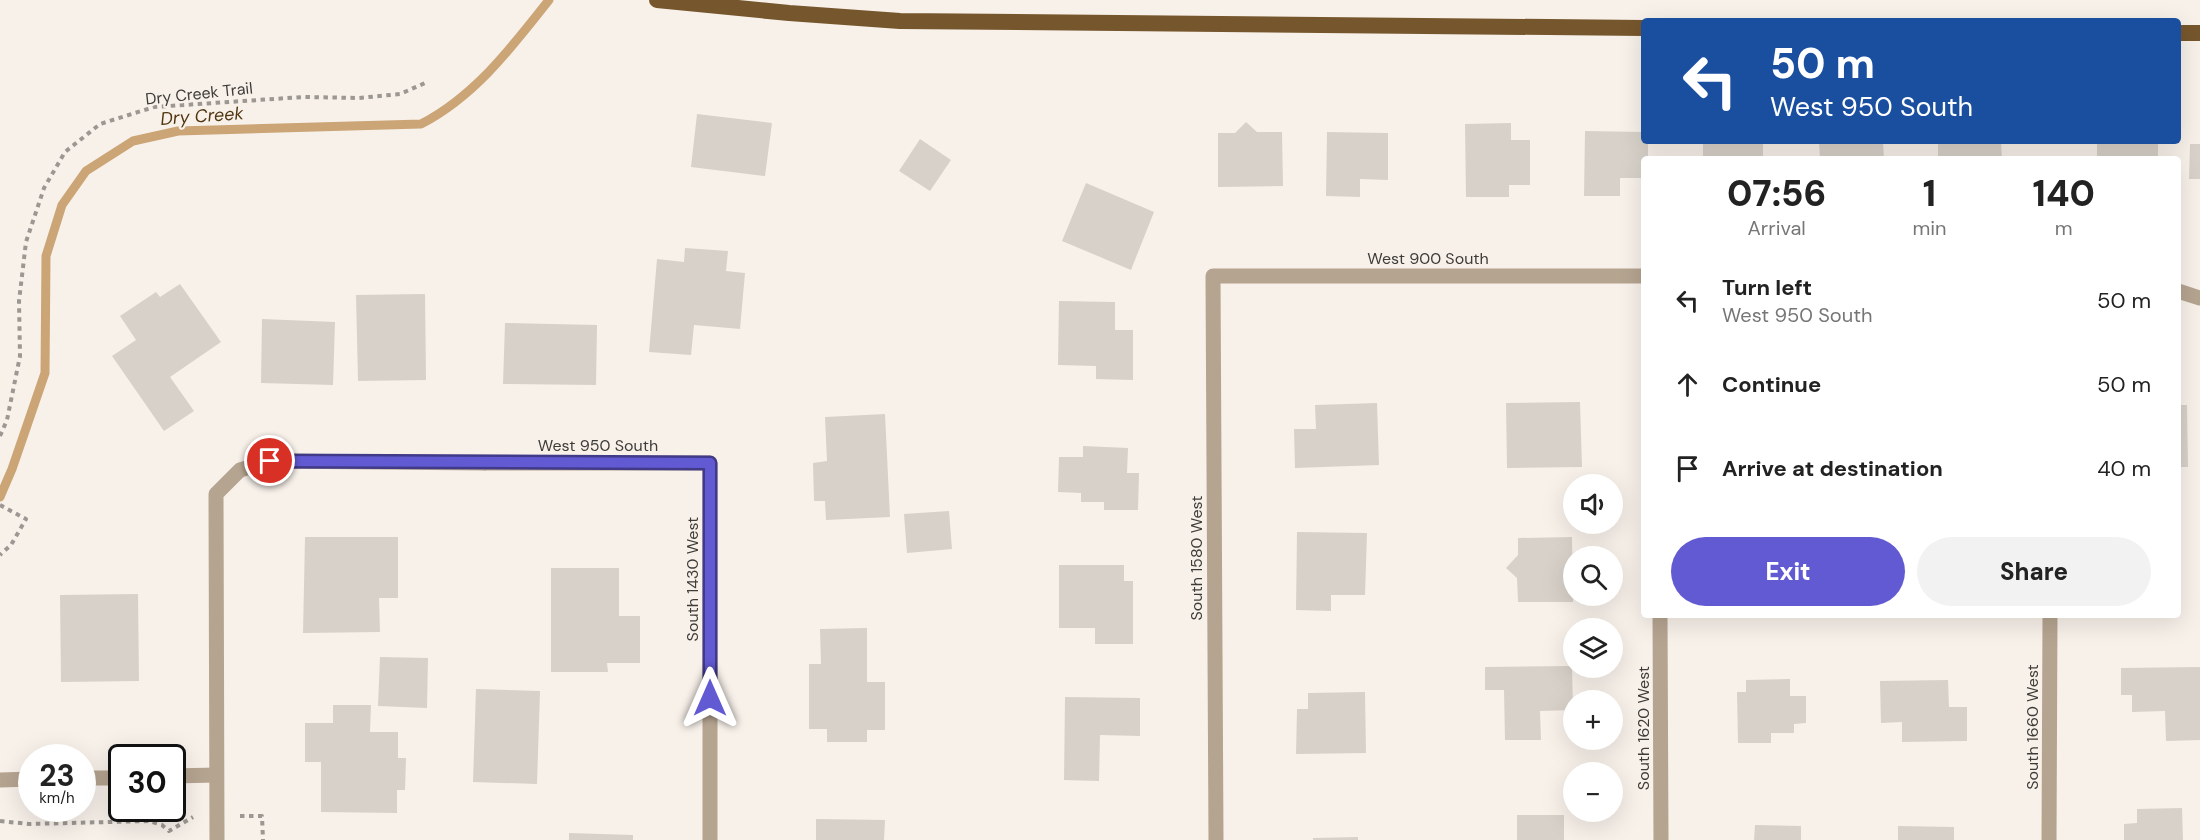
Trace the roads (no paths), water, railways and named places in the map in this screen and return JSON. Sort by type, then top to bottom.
[{"type":"highway","points":[[657,0],[900,21],[1641,28]]},
{"type":"highway","points":[[2181,33],[2200,33]]},
{"type":"street","name":"West 900 South","points":[[1213,276],[1641,276]]},
{"type":"street","name":"South 1580 West","points":[[1213,276],[1216,840]]},
{"type":"street","points":[[2181,292],[2200,298]]},
{"type":"street","name":"West 950 South","points":[[217,840],[216,494],[240,470],[270,461],[710,463]]},
{"type":"street","name":"South 1430 West","points":[[710,463],[710,840]]},
{"type":"street","name":"South 1620 West","points":[[1660,618],[1661,840]]},
{"type":"street","name":"South 1660 West","points":[[2049,840],[2050,618]]},
{"type":"street","points":[[186,776],[216,775]]},
{"type":"street","points":[[0,780],[18,779]]},
{"type":"waterway","name":"Dry Creek","points":[[0,497],[45,373],[46,256],[62,205],[86,171],[133,141],[178,131],[421,124],[440,113],[475,85],[506,53],[549,0]]}]
